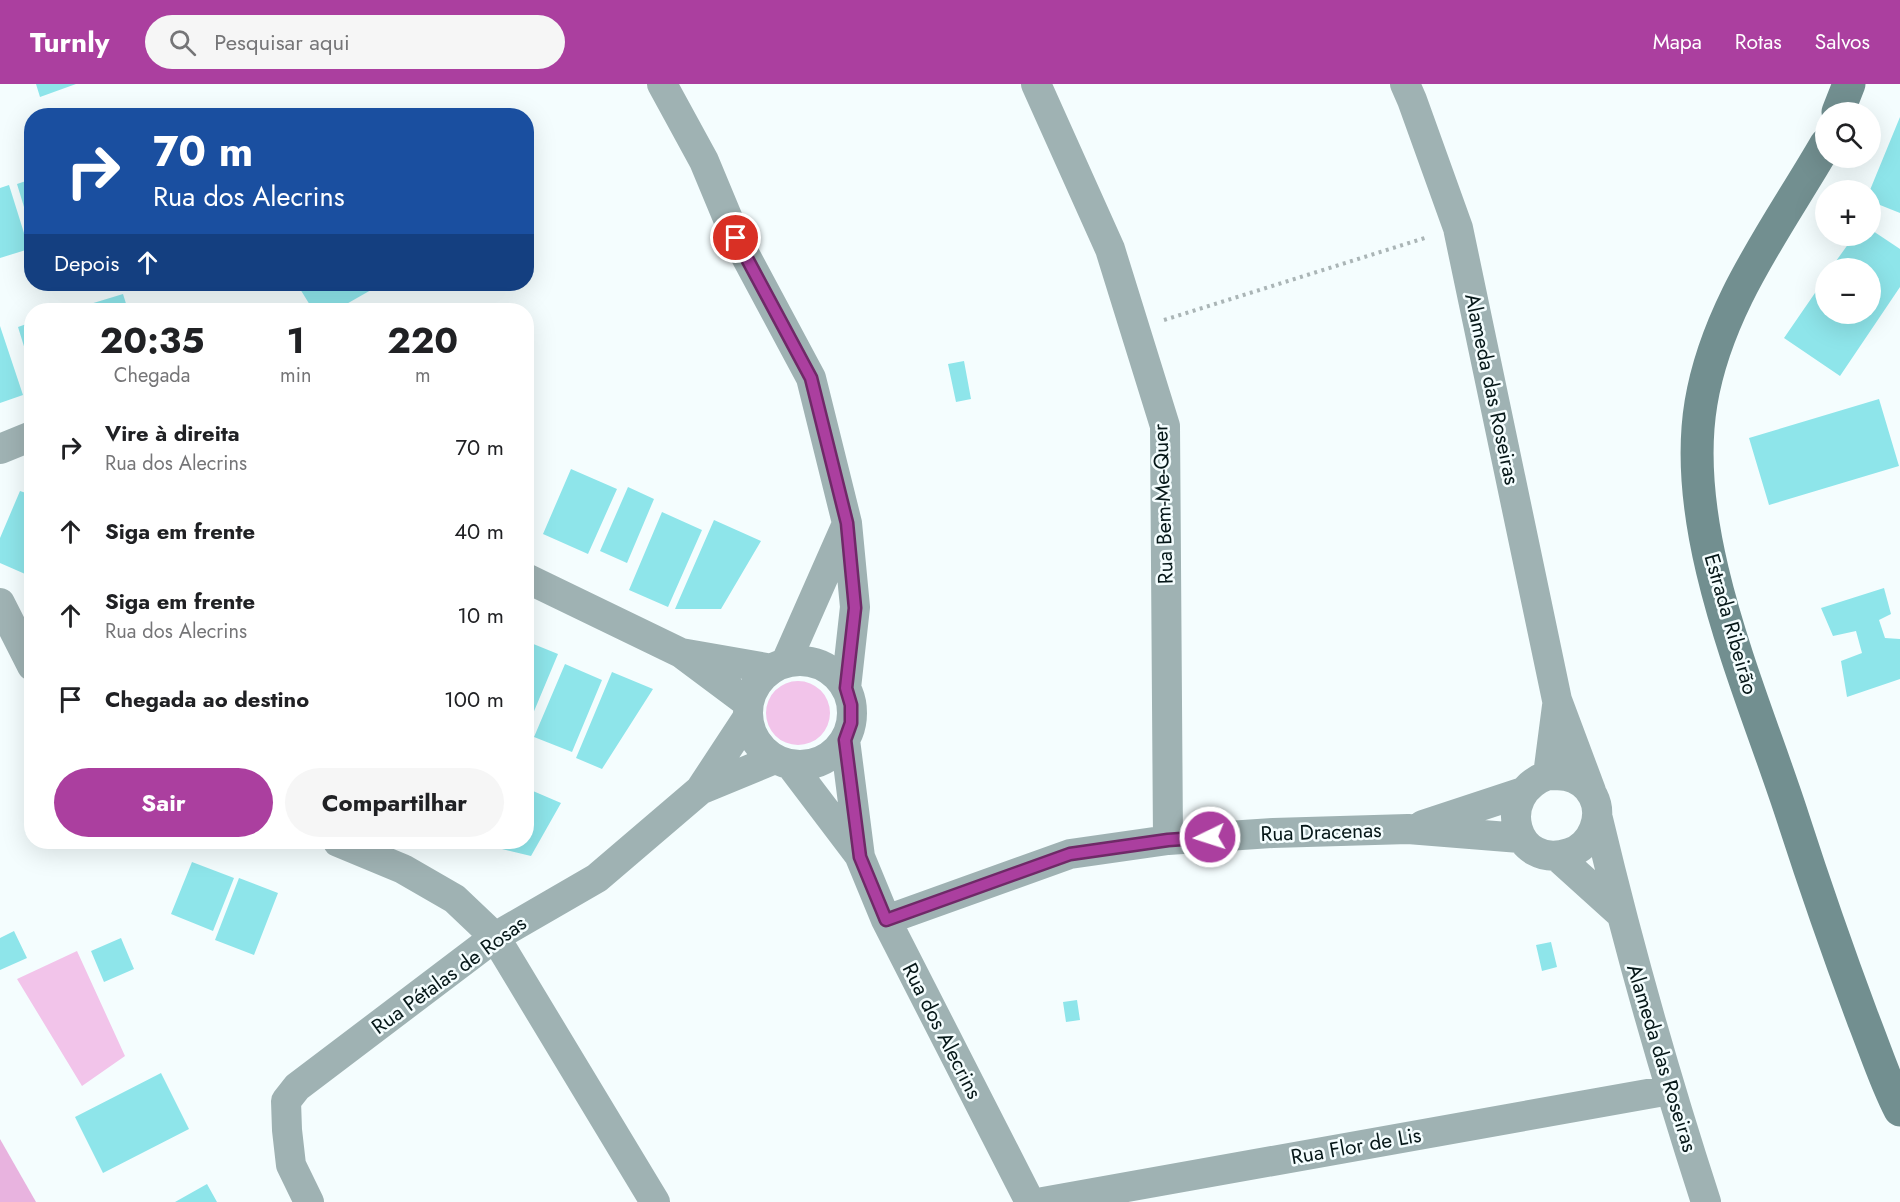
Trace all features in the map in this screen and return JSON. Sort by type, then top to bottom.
[{"type":"street","points":[[662,84],[704,161],[736,238],[811,378],[847,523],[855,608],[846,688]]},
{"type":"street","name":"Rua Bem-Me-Quer","points":[[1035,84],[1110,249],[1165,426],[1168,840]]},
{"type":"street","name":"Alameda das Roseiras","points":[[1405,84],[1458,228],[1557,700],[1595,805],[1620,913],[1670,1090],[1706,1202]]},
{"type":"street","points":[[1842,102],[1849,84]]},
{"type":"street","name":"Estrada Ribeirão","points":[[1815,162],[1760,253],[1732,305],[1713,351],[1701,404],[1697,451],[1700,497],[1712,567],[1729,630],[1829,929],[1900,1110]]},
{"type":"street","points":[[0,449],[24,439]]},
{"type":"street","points":[[779,666],[847,523]]},
{"type":"street","points":[[534,582],[681,653],[748,710]]},
{"type":"street","points":[[0,603],[24,650]]},
{"type":"street","points":[[681,653],[779,666]]},
{"type":"street","points":[[803,660],[820,664],[835,674],[846,688],[851,705],[851,723],[845,740],[835,752],[821,760],[806,765],[782,762],[763,750],[753,738],[748,710],[752,693],[760,679],[779,666],[803,660]]},
{"type":"street","name":"Alameda das Roseiras","points":[[1548,775],[1557,700]]},
{"type":"street","name":"Rua Pétalas de Rosas","points":[[309,1202],[291,1165],[286,1101],[297,1087],[495,937],[597,878],[700,790],[748,710]]},
{"type":"street","name":"Rua dos Alecrins","points":[[845,740],[860,857],[886,920],[1030,1202]]},
{"type":"street","name":"Rua Pétalas de Rosas","points":[[700,790],[782,762]]},
{"type":"street","name":"Rua dos Alecrins","points":[[782,762],[860,857]]},
{"type":"street","points":[[1558,857],[1576,851],[1592,836],[1595,805],[1580,782],[1567,776],[1548,775],[1531,783],[1522,792],[1517,803],[1515,815],[1520,838],[1537,852],[1558,857],[1620,913]]},
{"type":"street","name":"Rua Dracenas","points":[[1408,829],[1522,792]]},
{"type":"street","name":"Rua Dracenas","points":[[886,920],[1070,854],[1168,840],[1273,833],[1408,829],[1520,838]]},
{"type":"street","points":[[355,849],[403,869],[455,898],[495,937],[655,1202]]},
{"type":"street","name":"Rua Flor de Lis","points":[[1043,1202],[1670,1090]]},
{"type":"path","points":[[1135,329],[1458,228]]},
{"type":"shaded area","points":[[798,681],[821,690],[830,713],[821,736],[798,745],[775,736],[766,713],[775,690]]},
{"type":"shaded area","points":[[77,951],[125,1056],[82,1086],[17,979]]},
{"type":"shaded area","points":[[0,1139],[36,1202],[0,1202]]},
{"type":"building","points":[[36,84],[76,84],[40,97]]},
{"type":"building","points":[[1900,117],[1900,213],[1881,205],[1881,180],[1874,180],[1881,168]]},
{"type":"building","points":[[24,182],[24,207],[17,184]]},
{"type":"building","points":[[9,185],[24,233],[24,251],[0,258],[0,188]]},
{"type":"building","points":[[1881,236],[1900,249],[1900,287],[1881,315],[1881,258],[1838,258],[1847,246],[1881,246]]},
{"type":"building","points":[[301,291],[369,291],[348,303],[309,303]]},
{"type":"building","points":[[1815,293],[1815,324],[1875,324],[1840,376],[1784,338]]},
{"type":"building","points":[[123,294],[126,303],[93,303]]},
{"type":"building","points":[[24,325],[24,346],[18,327]]},
{"type":"building","points":[[0,326],[23,395],[0,403]]},
{"type":"building","points":[[964,361],[971,399],[956,402],[948,364]]},
{"type":"building","points":[[1879,399],[1899,466],[1769,505],[1749,438]]},
{"type":"building","points":[[571,469],[617,489],[588,554],[543,534]]},
{"type":"building","points":[[628,487],[654,499],[627,563],[600,551]]},
{"type":"building","points":[[20,491],[24,492],[24,574],[0,563],[0,538]]},
{"type":"building","points":[[662,512],[702,530],[668,607],[629,590]]},
{"type":"building","points":[[714,520],[761,541],[721,609],[675,609]]},
{"type":"building","points":[[1884,588],[1891,614],[1879,620],[1885,638],[1900,639],[1900,679],[1847,697],[1841,661],[1862,653],[1856,631],[1833,636],[1821,608]]},
{"type":"building","points":[[534,644],[558,654],[534,711]]},
{"type":"building","points":[[565,664],[602,680],[572,752],[534,737]]},
{"type":"building","points":[[612,672],[653,689],[602,769],[576,758]]},
{"type":"building","points":[[534,791],[561,803],[531,856],[502,849],[534,849]]},
{"type":"building","points":[[192,862],[234,878],[213,931],[171,914]]},
{"type":"building","points":[[239,878],[278,893],[254,955],[215,940]]},
{"type":"building","points":[[14,931],[27,958],[0,970],[0,938]]},
{"type":"building","points":[[121,938],[134,969],[104,982],[91,951]]},
{"type":"building","points":[[1551,942],[1557,967],[1542,971],[1536,945]]},
{"type":"building","points":[[1077,1000],[1080,1020],[1066,1022],[1063,1002]]},
{"type":"building","points":[[161,1073],[189,1129],[103,1173],[75,1117]]},
{"type":"building","points":[[207,1184],[217,1202],[175,1202]]},
{"type":"route","points":[[736,238],[811,378],[847,523],[855,608],[846,688],[851,705],[851,723],[845,740],[860,857],[886,920],[1070,854],[1168,840],[1210,837]]}]
